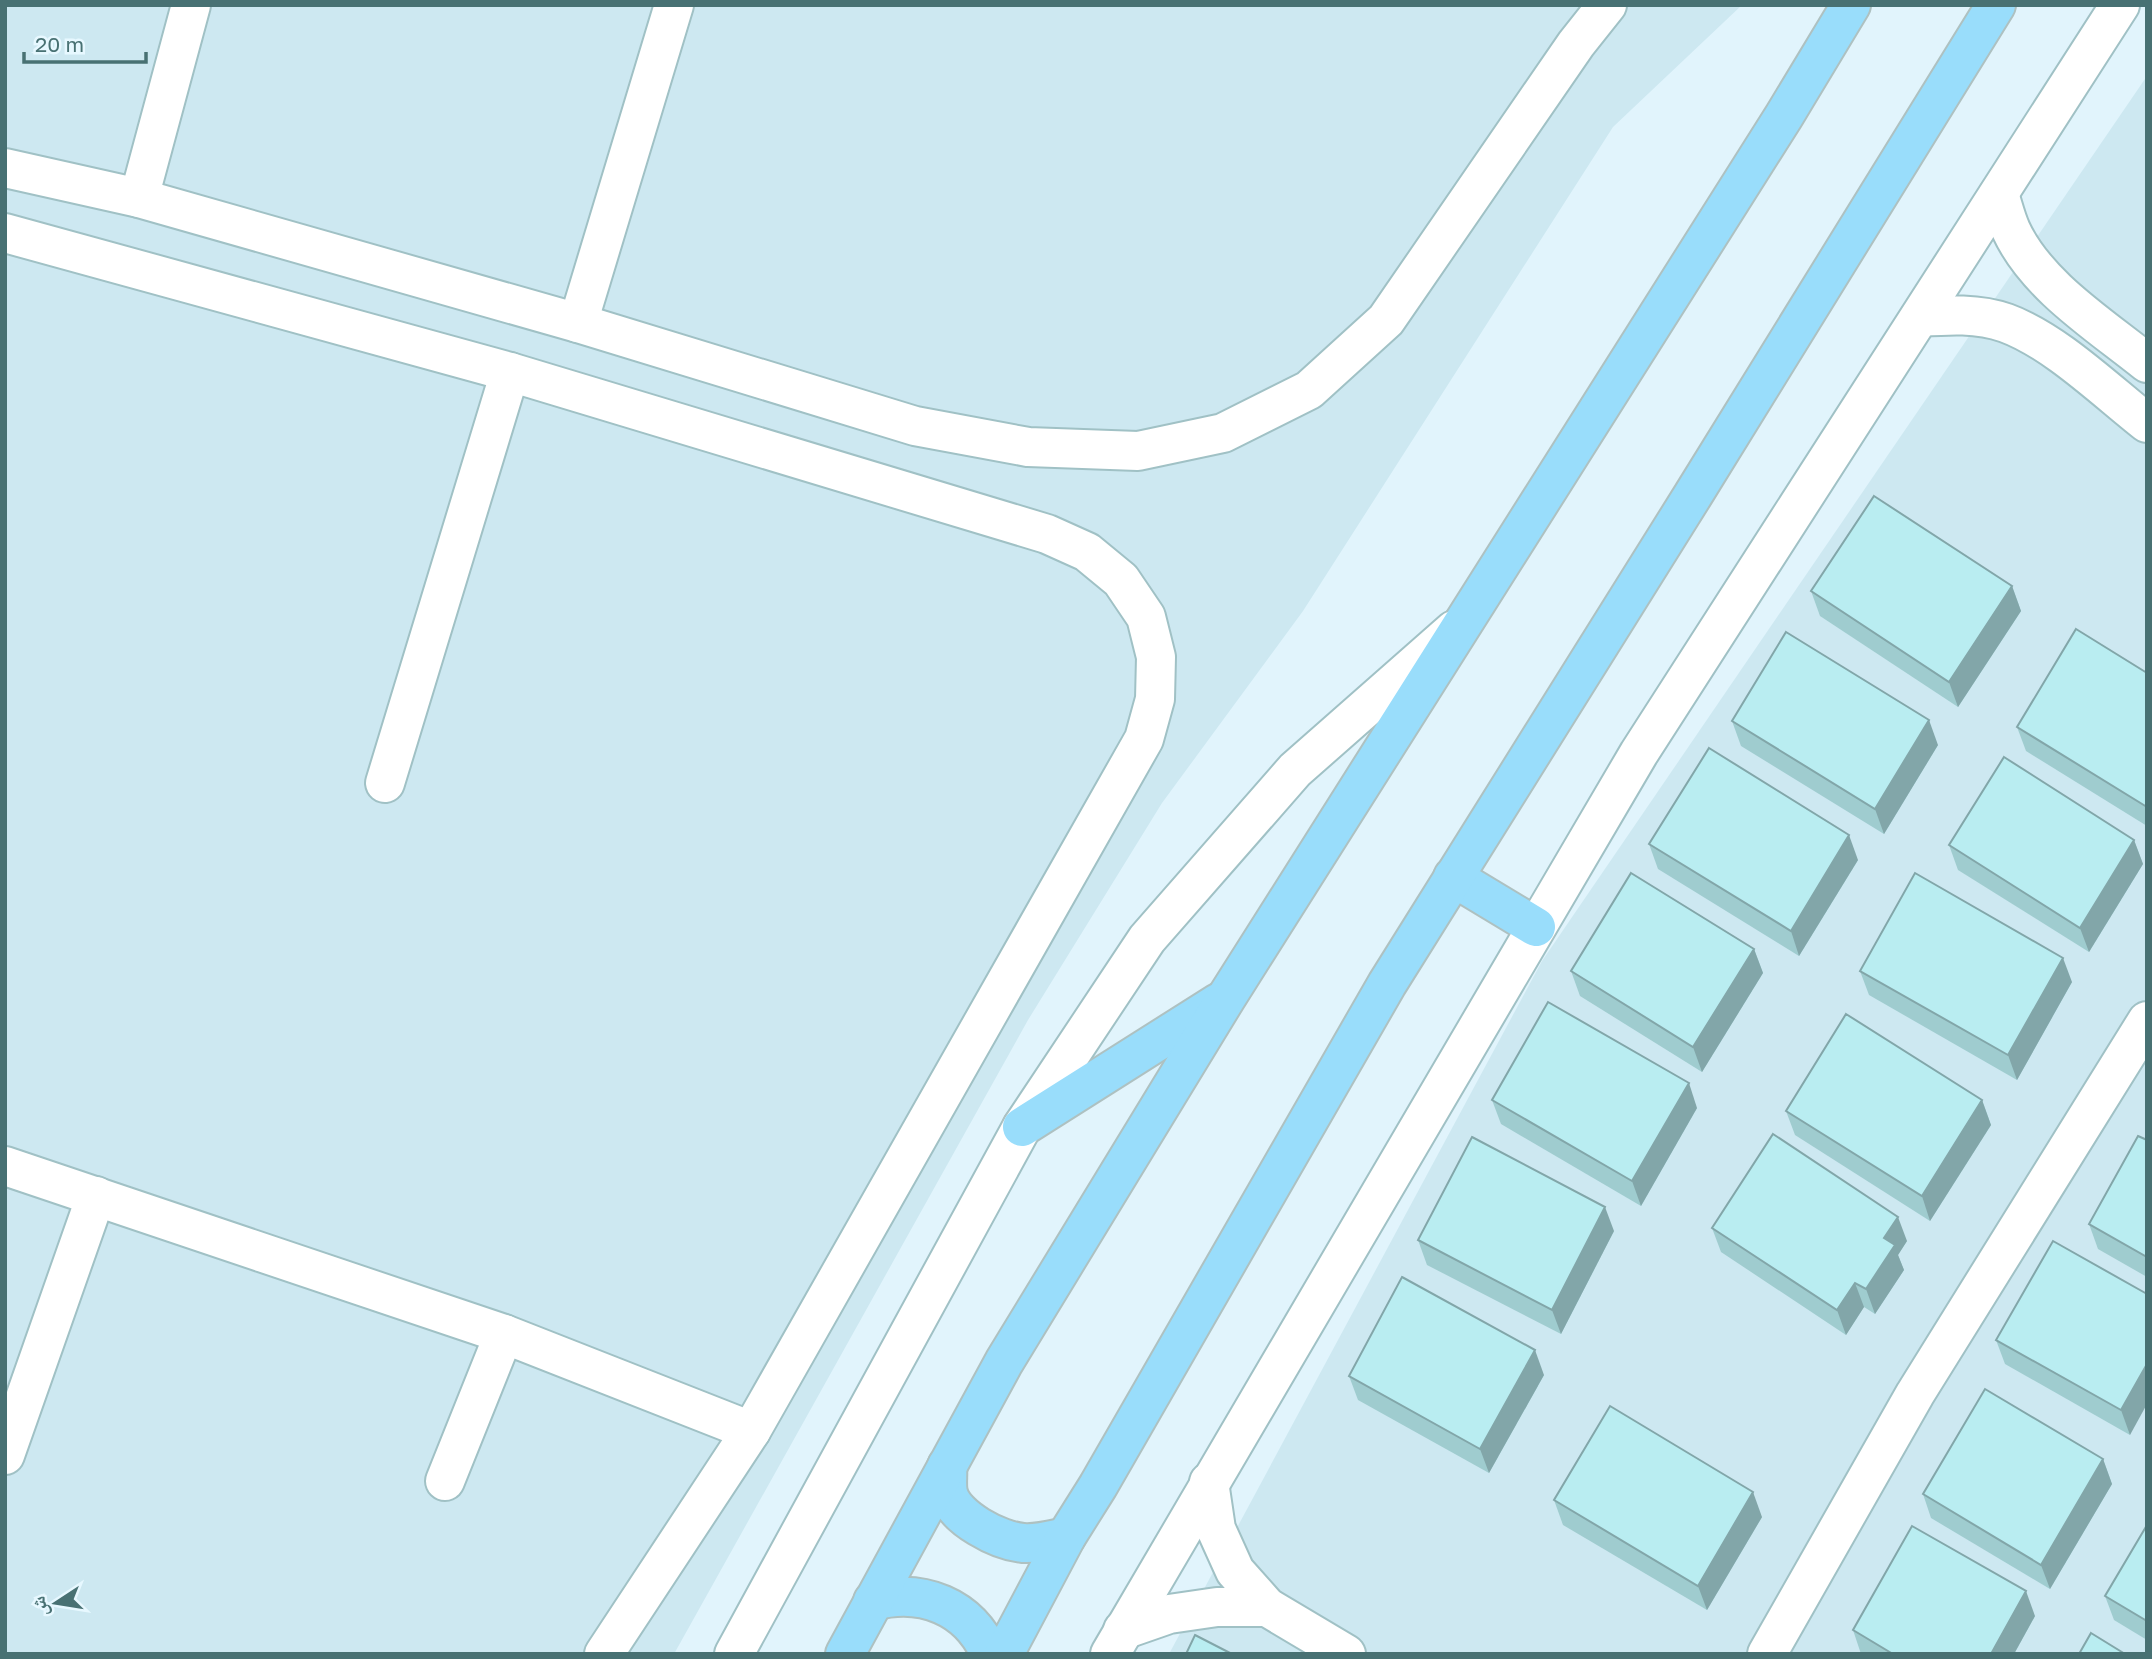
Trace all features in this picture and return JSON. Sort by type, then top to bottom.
[{"type":"main road","points":[[845,1654],[1004,1362],[1226,998],[1851,5]]},
{"type":"main road","points":[[1004,1654],[1066,1537],[1098,1486],[1380,995],[1996,5]]},
{"type":"main road","points":[[1453,877],[1536,926]]},
{"type":"main road","points":[[1022,1127],[1226,998]]},
{"type":"main road","points":[[947,1466],[948,1494],[957,1511],[971,1523],[1020,1543],[1042,1543],[1066,1537]]},
{"type":"main road","points":[[873,1601],[893,1596],[929,1600],[945,1606],[974,1625],[990,1654]]},
{"type":"street","points":[[139,198],[191,5]]},
{"type":"street","points":[[578,323],[674,5]]},
{"type":"street","points":[[5,168],[139,198],[578,323],[915,426],[1028,447],[1138,450],[1223,433],[1309,390],[1386,320],[1577,44],[1607,5]]},
{"type":"street","points":[[1116,1642],[1639,753],[2120,5]]},
{"type":"street","points":[[1999,194],[2011,231],[2031,263],[2063,295],[2147,363]]},
{"type":"street","points":[[5,233],[510,372],[1047,534],[1087,552],[1121,580],[1146,617],[1156,657],[1155,699],[1144,739],[751,1431],[604,1654]]},
{"type":"street","points":[[1920,317],[1962,314],[2004,322],[2042,340],[2147,423]]},
{"type":"street","points":[[385,783],[510,372]]},
{"type":"street","points":[[734,1654],[1022,1127],[1147,939],[1295,770],[1463,622]]},
{"type":"street","points":[[1767,1654],[1916,1394],[2147,1021]]},
{"type":"street","points":[[5,1166],[504,1334],[751,1431]]},
{"type":"street","points":[[5,1455],[96,1196]]},
{"type":"street","points":[[444,1480],[504,1334]]},
{"type":"street","points":[[1209,1482],[1216,1528],[1236,1571],[1266,1607],[1346,1654]]},
{"type":"street","points":[[1116,1642],[1169,1614],[1217,1607],[1266,1607]]},
{"type":"shaded area","points":[[5,5],[1742,5],[1613,127],[1303,611],[1162,803],[1028,1020],[674,1654],[5,1654]]},
{"type":"shaded area","points":[[2147,76],[2147,1654],[1169,1654],[1542,961]]},
{"type":"building","points":[[1874,496],[2012,586],[1949,682],[1811,591]]},
{"type":"building","points":[[2076,629],[2147,673],[2147,807],[2017,727]]},
{"type":"building","points":[[1786,632],[1929,720],[1875,809],[1732,721]]},
{"type":"building","points":[[1709,748],[1849,835],[1791,931],[1649,844]]},
{"type":"building","points":[[2004,757],[2134,840],[2080,928],[1949,845]]},
{"type":"building","points":[[1631,873],[1754,949],[1693,1047],[1571,971]]},
{"type":"building","points":[[1915,873],[2063,958],[2008,1055],[1860,971]]},
{"type":"building","points":[[1548,1002],[1689,1083],[1632,1181],[1492,1100]]},
{"type":"building","points":[[1846,1014],[1982,1100],[1922,1196],[1786,1111]]},
{"type":"building","points":[[1773,1134],[1898,1217],[1884,1238],[1895,1245],[1866,1289],[1855,1283],[1837,1310],[1712,1228]]},
{"type":"building","points":[[2138,1136],[2147,1140],[2147,1257],[2089,1224]]},
{"type":"building","points":[[1472,1137],[1605,1207],[1552,1310],[1418,1240]]},
{"type":"building","points":[[2053,1241],[2147,1294],[2147,1364],[2121,1410],[1996,1340]]},
{"type":"building","points":[[1402,1277],[1535,1350],[1480,1449],[1349,1376]]},
{"type":"building","points":[[1985,1389],[2103,1459],[2041,1565],[1923,1494]]},
{"type":"building","points":[[1610,1406],[1753,1492],[1698,1586],[1554,1500]]},
{"type":"building","points":[[2147,1525],[2147,1621],[2105,1596]]},
{"type":"building","points":[[1912,1526],[2026,1591],[1991,1654],[1893,1654],[1853,1630]]},
{"type":"building","points":[[2091,1633],[2125,1654],[2079,1654]]},
{"type":"building","points":[[1195,1635],[1232,1654],[1186,1654]]}]
